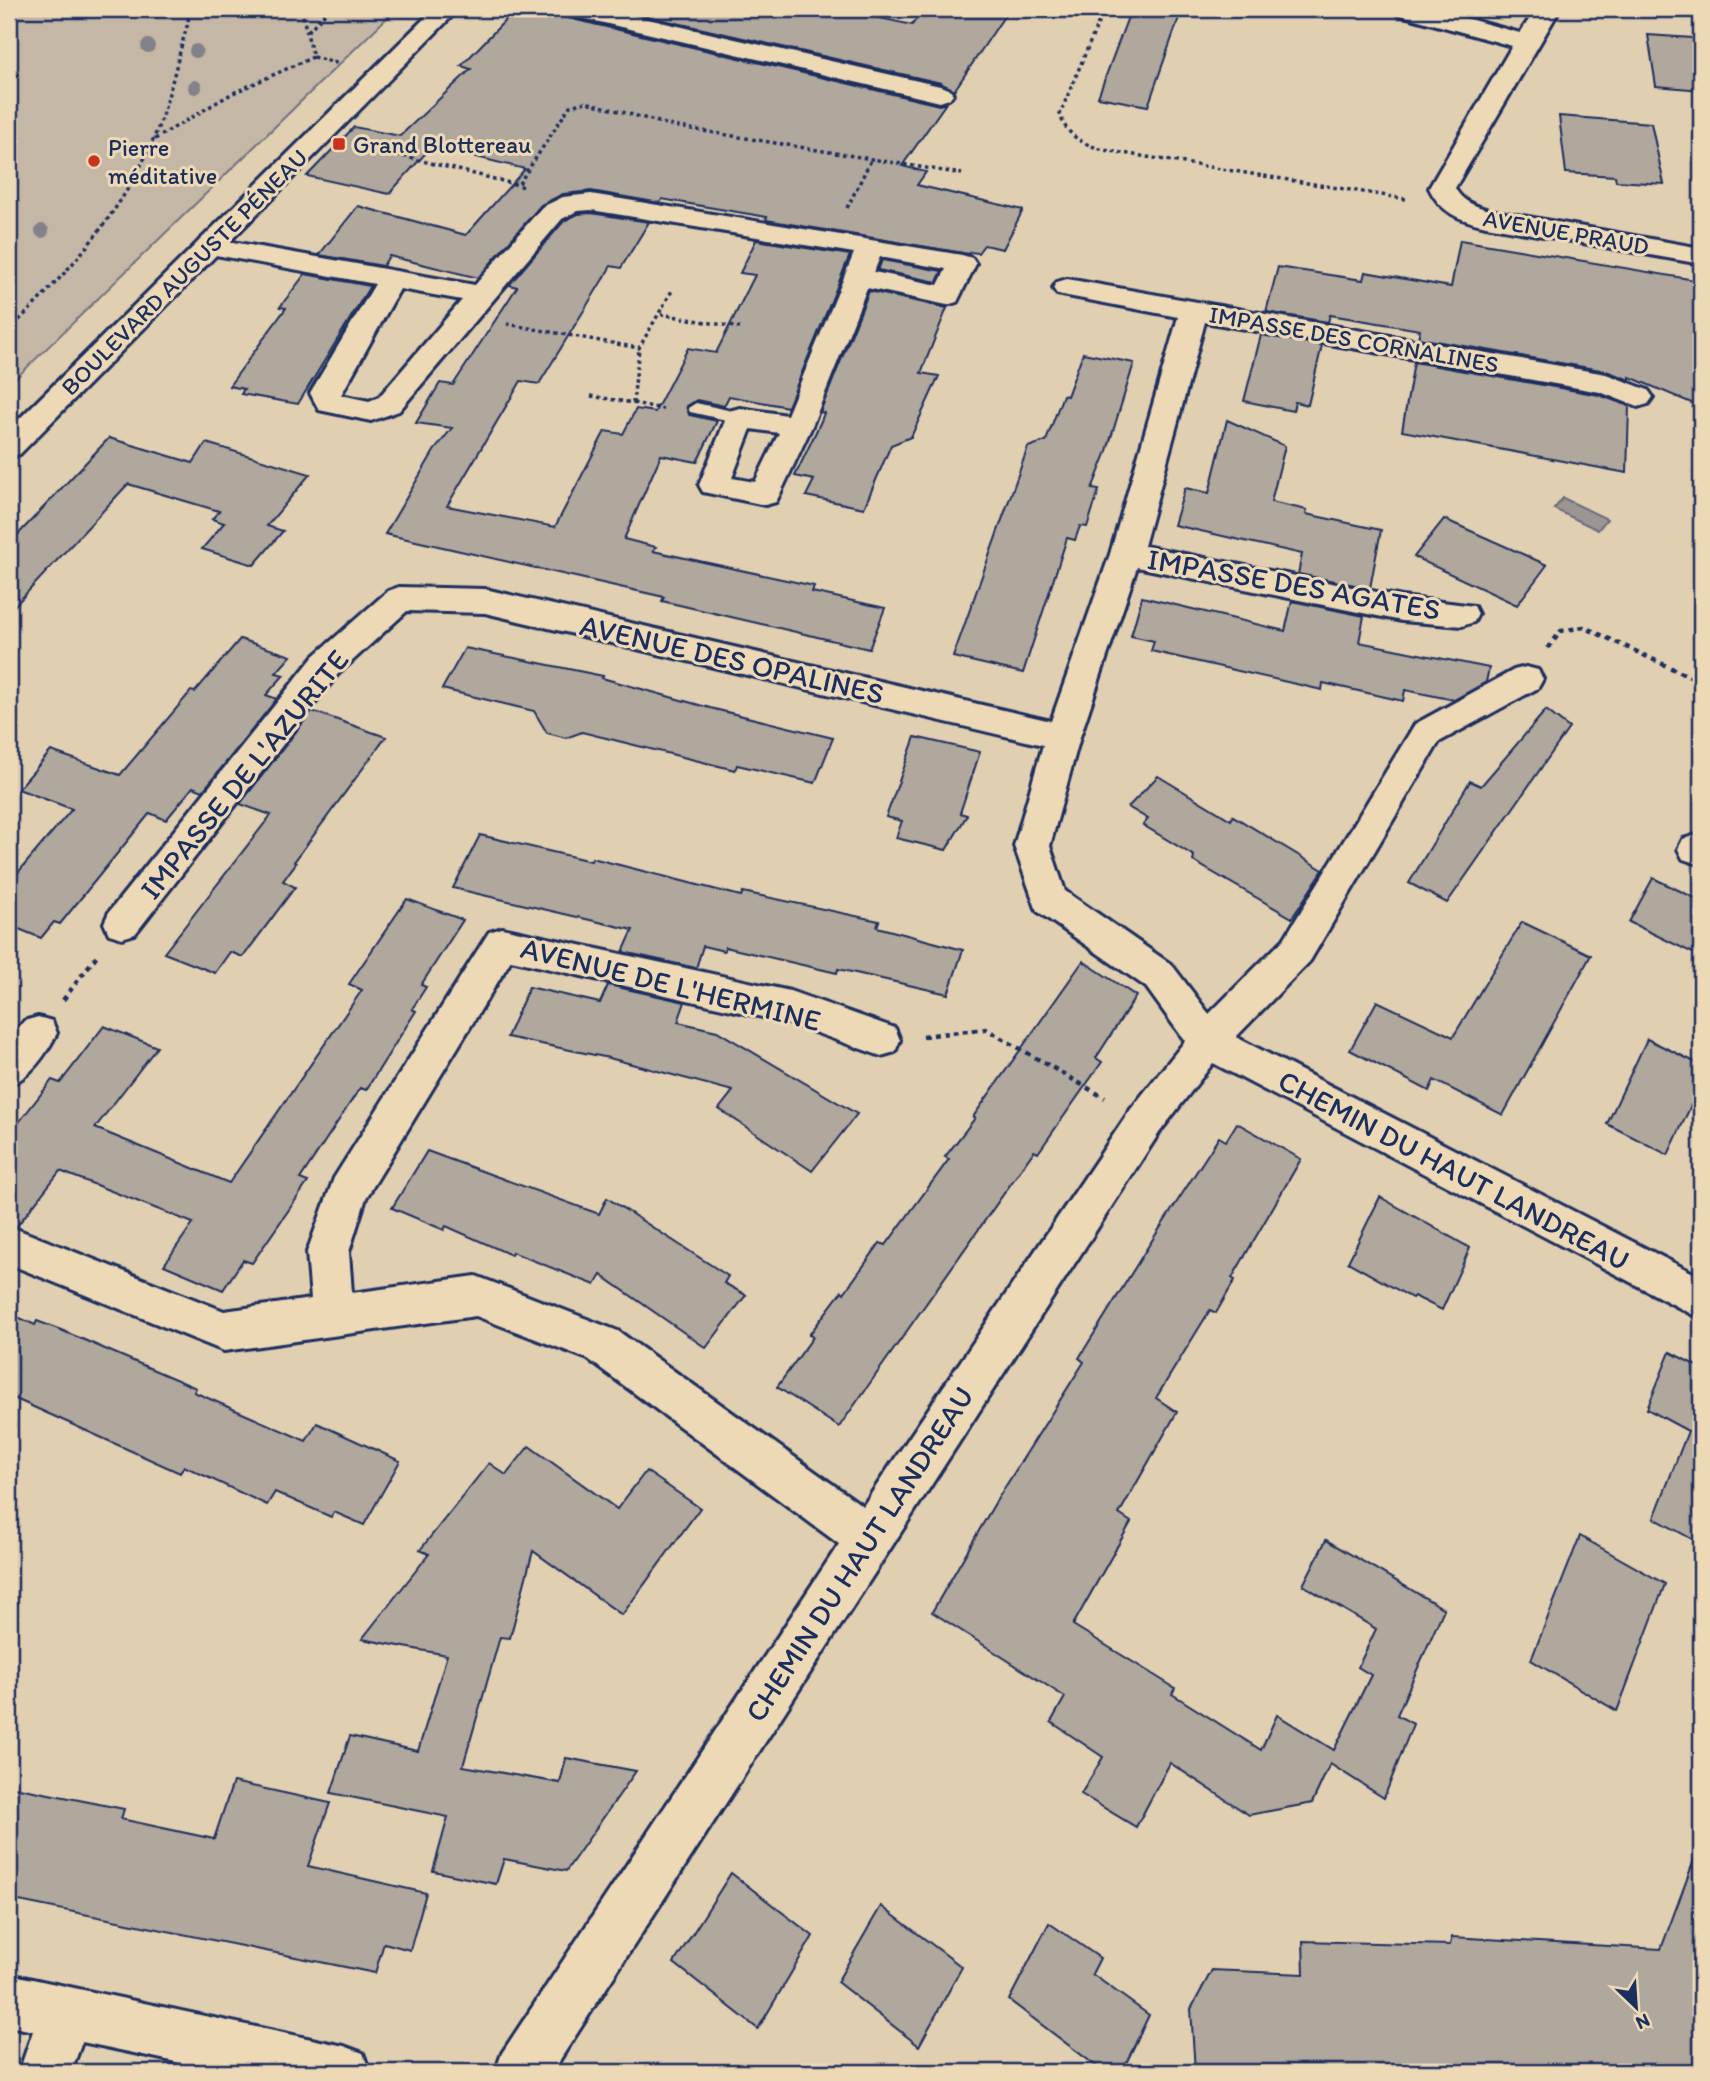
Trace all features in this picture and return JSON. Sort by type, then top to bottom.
[{"type":"street","name":"BOULEVARD AUGUSTE PÉNEAU","points":[[9,447],[447,9]]},
{"type":"street","points":[[574,9],[940,94]]},
{"type":"street","points":[[1406,9],[1526,42]]},
{"type":"street","name":"AVENUE PRAUD","points":[[1548,9],[1526,42],[1442,188],[1448,201],[1460,211],[1486,218],[1701,256]]},
{"type":"street","points":[[391,280],[325,393],[329,403],[372,411],[390,404],[552,213],[572,203],[591,202],[962,264],[947,296],[856,278]]},
{"type":"street","points":[[209,246],[391,280],[474,306]]},
{"type":"street","points":[[797,426],[740,418],[714,485],[765,494],[797,426],[870,247]]},
{"type":"street","name":"IMPASSE DES CORNALINES","points":[[1067,288],[1606,384],[1638,397]]},
{"type":"street","points":[[1194,311],[1126,554],[1063,737],[1032,846],[1050,900],[1159,976],[1207,1041]]},
{"type":"street","name":"IMPASSE DES AGATES","points":[[1126,554],[1402,609],[1462,614]]},
{"type":"street","name":"AVENUE DES OPALINES","points":[[399,599],[485,601],[1063,737]]},
{"type":"street","name":"IMPASSE DE L'AZURITE","points":[[122,923],[326,665],[399,599]]},
{"type":"street","name":"CHEMIN DU HAUT LANDREAU","points":[[522,2072],[869,1538],[1145,1121],[1207,1041],[1297,950],[1427,733],[1526,679]]},
{"type":"street","name":"AVENUE DE L'HERMINE","points":[[334,1317],[328,1252],[348,1191],[502,943],[790,1007],[881,1040]]},
{"type":"street","points":[[9,1068],[38,1033]]},
{"type":"street","name":"CHEMIN DU HAUT LANDREAU","points":[[1207,1041],[1701,1299]]},
{"type":"street","points":[[9,1245],[224,1331],[475,1296],[603,1345],[869,1538]]},
{"type":"street","points":[[9,2000],[344,2072]]},
{"type":"street","points":[[45,2072],[66,2013]]},
{"type":"lane","points":[[696,408],[740,418]]},
{"type":"path","points":[[9,330],[80,256],[134,179],[154,140],[188,23],[189,9]]},
{"type":"path","points":[[301,9],[313,57]]},
{"type":"path","points":[[308,31],[329,9]]},
{"type":"path","points":[[1104,9],[1060,114],[1062,126],[1073,137],[1104,150],[1412,200],[1448,201]]},
{"type":"path","points":[[154,140],[167,135],[205,109],[272,74],[313,57],[340,64]]},
{"type":"path","points":[[518,185],[570,106],[586,102],[673,125],[962,174]]},
{"type":"path","points":[[358,145],[518,185],[572,203]]},
{"type":"path","points":[[831,242],[872,158]]},
{"type":"path","points":[[591,396],[633,403],[639,348],[673,289]]},
{"type":"path","points":[[474,306],[639,348]]},
{"type":"path","points":[[661,314],[740,328]]},
{"type":"path","points":[[1526,679],[1561,631],[1584,627],[1701,682]]},
{"type":"path","points":[[38,1033],[122,923]]},
{"type":"path","points":[[881,1040],[986,1029],[1145,1121]]},
{"type":"shaded area","points":[[9,9],[396,9],[9,385]]},
{"type":"shaded area","points":[[1563,498],[1607,519],[1598,530],[1554,509]]},
{"type":"building","points":[[516,9],[559,9],[564,17],[939,105],[946,103],[902,166],[926,172],[917,185],[1023,210],[1003,249],[984,245],[978,253],[969,254],[766,220],[767,217],[662,199],[660,203],[591,191],[563,194],[541,205],[478,278],[389,256],[383,266],[319,255],[358,206],[466,235],[525,169],[432,146],[389,194],[307,176],[354,127],[400,136],[471,69],[461,66]]},
{"type":"building","points":[[615,9],[838,9],[912,25],[924,9],[1009,9],[954,91],[941,83]]},
{"type":"building","points":[[1131,9],[1182,9],[1148,106],[1098,97]]},
{"type":"building","points":[[1648,35],[1692,38],[1693,41],[1701,42],[1701,90],[1656,86]]},
{"type":"building","points":[[1559,116],[1651,123],[1664,184],[1616,181],[1615,176],[1566,173]]},
{"type":"building","points":[[591,213],[649,222],[621,268],[611,266],[539,384],[521,381],[447,506],[555,527],[605,431],[623,434],[636,409],[655,412],[688,348],[716,353],[755,275],[740,273],[756,240],[850,255],[788,407],[729,396],[724,406],[697,400],[687,406],[689,415],[717,421],[697,462],[661,455],[624,539],[656,547],[653,551],[814,586],[812,592],[885,608],[869,649],[662,601],[664,597],[385,534],[434,451],[452,428],[416,423],[440,383],[453,385],[517,287],[509,285],[564,221],[578,214]]},
{"type":"building","points":[[1460,240],[1701,281],[1701,407],[1630,377],[1630,380],[1606,371],[1418,338],[1420,330],[1330,315],[1328,322],[1266,312],[1278,267],[1363,280],[1365,272],[1451,287]]},
{"type":"building","points":[[882,260],[942,271],[937,282],[878,270]]},
{"type":"building","points":[[305,274],[370,286],[298,404],[241,394],[244,389],[229,386],[286,308],[280,307]]},
{"type":"building","points":[[869,291],[947,308],[921,373],[939,376],[911,437],[891,445],[864,508],[806,496],[814,480],[795,476],[821,421],[824,413],[820,412]]},
{"type":"building","points":[[1261,335],[1322,345],[1308,405],[1295,402],[1293,411],[1244,401]]},
{"type":"building","points":[[1083,353],[1134,363],[1106,454],[1092,489],[1099,490],[1087,527],[1080,526],[1075,540],[1067,538],[1023,673],[953,657],[1028,447],[1046,441],[1063,395],[1067,396]]},
{"type":"building","points":[[1414,362],[1599,395],[1629,406],[1627,473],[1402,431]]},
{"type":"building","points":[[1227,420],[1285,446],[1271,502],[1307,510],[1306,514],[1381,530],[1370,588],[1298,574],[1302,554],[1174,525],[1185,488],[1209,493]]},
{"type":"building","points":[[109,438],[193,463],[206,443],[310,474],[267,526],[283,531],[254,565],[202,549],[224,523],[212,519],[219,511],[128,484],[9,612],[9,544]]},
{"type":"building","points":[[1444,519],[1547,565],[1517,605],[1414,557]]},
{"type":"building","points":[[1142,597],[1285,631],[1292,601],[1364,616],[1359,642],[1489,668],[1486,682],[1454,700],[1405,690],[1403,701],[1323,683],[1322,690],[1151,651],[1154,641],[1131,636]]},
{"type":"building","points":[[240,639],[291,656],[276,673],[284,675],[266,695],[277,699],[203,791],[193,787],[166,820],[150,813],[60,924],[54,922],[41,938],[9,925],[9,883],[72,809],[18,789],[51,751],[120,775],[191,691],[195,692]]},
{"type":"building","points":[[465,648],[603,676],[602,678],[710,708],[833,738],[815,783],[737,765],[735,770],[582,732],[566,738],[547,733],[534,711],[442,689]]},
{"type":"building","points":[[1546,710],[1569,728],[1447,903],[1409,883],[1470,781],[1481,786]]},
{"type":"building","points":[[312,711],[386,737],[294,862],[296,863],[283,881],[295,887],[243,957],[230,952],[215,973],[164,953],[271,815],[240,804]]},
{"type":"building","points":[[915,737],[980,752],[960,813],[967,815],[946,850],[896,838],[902,821],[886,817]]},
{"type":"building","points":[[1158,776],[1231,820],[1233,816],[1323,870],[1292,918],[1193,861],[1194,856],[1143,825],[1148,819],[1128,807]]},
{"type":"building","points":[[480,835],[591,861],[592,858],[741,896],[743,892],[879,921],[877,927],[963,950],[948,994],[838,969],[837,973],[725,947],[724,951],[703,946],[696,968],[623,952],[633,930],[453,888]]},
{"type":"building","points":[[1653,878],[1701,901],[1701,957],[1629,922]]},
{"type":"building","points":[[407,899],[463,920],[421,985],[426,987],[412,1009],[416,1011],[366,1090],[360,1088],[300,1179],[308,1182],[252,1263],[243,1260],[223,1290],[164,1265],[193,1223],[60,1171],[17,1226],[9,1224],[9,1135],[52,1080],[60,1083],[104,1026],[157,1047],[95,1128],[229,1183],[362,990],[349,984]]},
{"type":"building","points":[[1522,922],[1591,955],[1503,1115],[1434,1080],[1429,1091],[1350,1050],[1377,1001],[1453,1037]]},
{"type":"building","points":[[1083,961],[1136,996],[1096,1058],[1102,1062],[1038,1153],[1034,1151],[839,1427],[777,1387],[813,1337],[809,1335],[842,1291],[844,1293],[880,1243],[886,1245],[949,1159],[945,1157]]},
{"type":"building","points":[[608,985],[685,1002],[678,1022],[717,1031],[857,1114],[812,1171],[719,1109],[733,1091],[609,1058],[507,1037],[529,987],[600,1003]]},
{"type":"building","points":[[1647,1039],[1701,1065],[1701,1084],[1668,1155],[1607,1124]]},
{"type":"building","points":[[1237,1123],[1301,1159],[1232,1278],[1235,1280],[1216,1313],[1210,1310],[1156,1398],[1177,1412],[1119,1514],[1131,1522],[1073,1625],[1175,1688],[1172,1694],[1261,1750],[1277,1715],[1334,1750],[1371,1675],[1358,1667],[1376,1629],[1303,1585],[1326,1540],[1444,1609],[1397,1715],[1413,1724],[1384,1798],[1330,1764],[1312,1803],[1249,1815],[1170,1763],[1136,1827],[1081,1794],[1103,1757],[1051,1722],[1065,1697],[932,1612],[995,1503],[1084,1362],[1079,1358],[1149,1245],[1219,1137],[1226,1141]]},
{"type":"building","points":[[427,1151],[599,1214],[607,1198],[728,1276],[724,1283],[746,1295],[706,1348],[601,1275],[595,1285],[512,1252],[511,1255],[446,1226],[444,1230],[392,1208]]},
{"type":"building","points":[[1380,1197],[1470,1248],[1442,1310],[1414,1296],[1412,1298],[1348,1262]]},
{"type":"building","points":[[9,1313],[35,1325],[37,1321],[61,1330],[196,1388],[194,1392],[306,1441],[317,1423],[400,1461],[364,1525],[334,1512],[331,1517],[275,1492],[267,1505],[184,1466],[180,1473],[9,1396]]},
{"type":"building","points":[[1670,1352],[1701,1368],[1701,1544],[1654,1518],[1688,1431],[1647,1409]]},
{"type":"building","points":[[529,1446],[617,1509],[646,1471],[700,1508],[622,1615],[533,1551],[510,1638],[500,1637],[463,1766],[560,1783],[566,1758],[636,1771],[566,1871],[504,1859],[496,1884],[433,1871],[448,1817],[331,1793],[350,1736],[418,1751],[447,1655],[362,1639],[429,1554],[420,1550],[489,1463],[506,1475]]},
{"type":"building","points":[[1580,1536],[1665,1584],[1617,1711],[1531,1660]]},
{"type":"building","points":[[233,1782],[330,1803],[308,1866],[426,1893],[410,1950],[384,1943],[375,1973],[9,1899],[9,1786],[124,1809],[121,1819],[214,1839]]},
{"type":"building","points":[[1697,1852],[1701,1852],[1701,2072],[1195,2071],[1191,2009],[1212,1970],[1304,1974],[1303,1941],[1450,1945],[1452,1937],[1661,1949]]},
{"type":"building","points":[[731,1873],[813,1936],[758,2029],[674,1963]]},
{"type":"building","points":[[881,1906],[962,1967],[919,2046],[837,1982]]},
{"type":"building","points":[[1049,1923],[1100,1958],[1092,1974],[1149,2015],[1122,2072],[1104,2072],[1009,2000]]},
{"type":"place","name":"Grand Blottereau","points":[[339,144]]},
{"type":"place","name":"Pierre méditative","points":[[94,161]]}]
